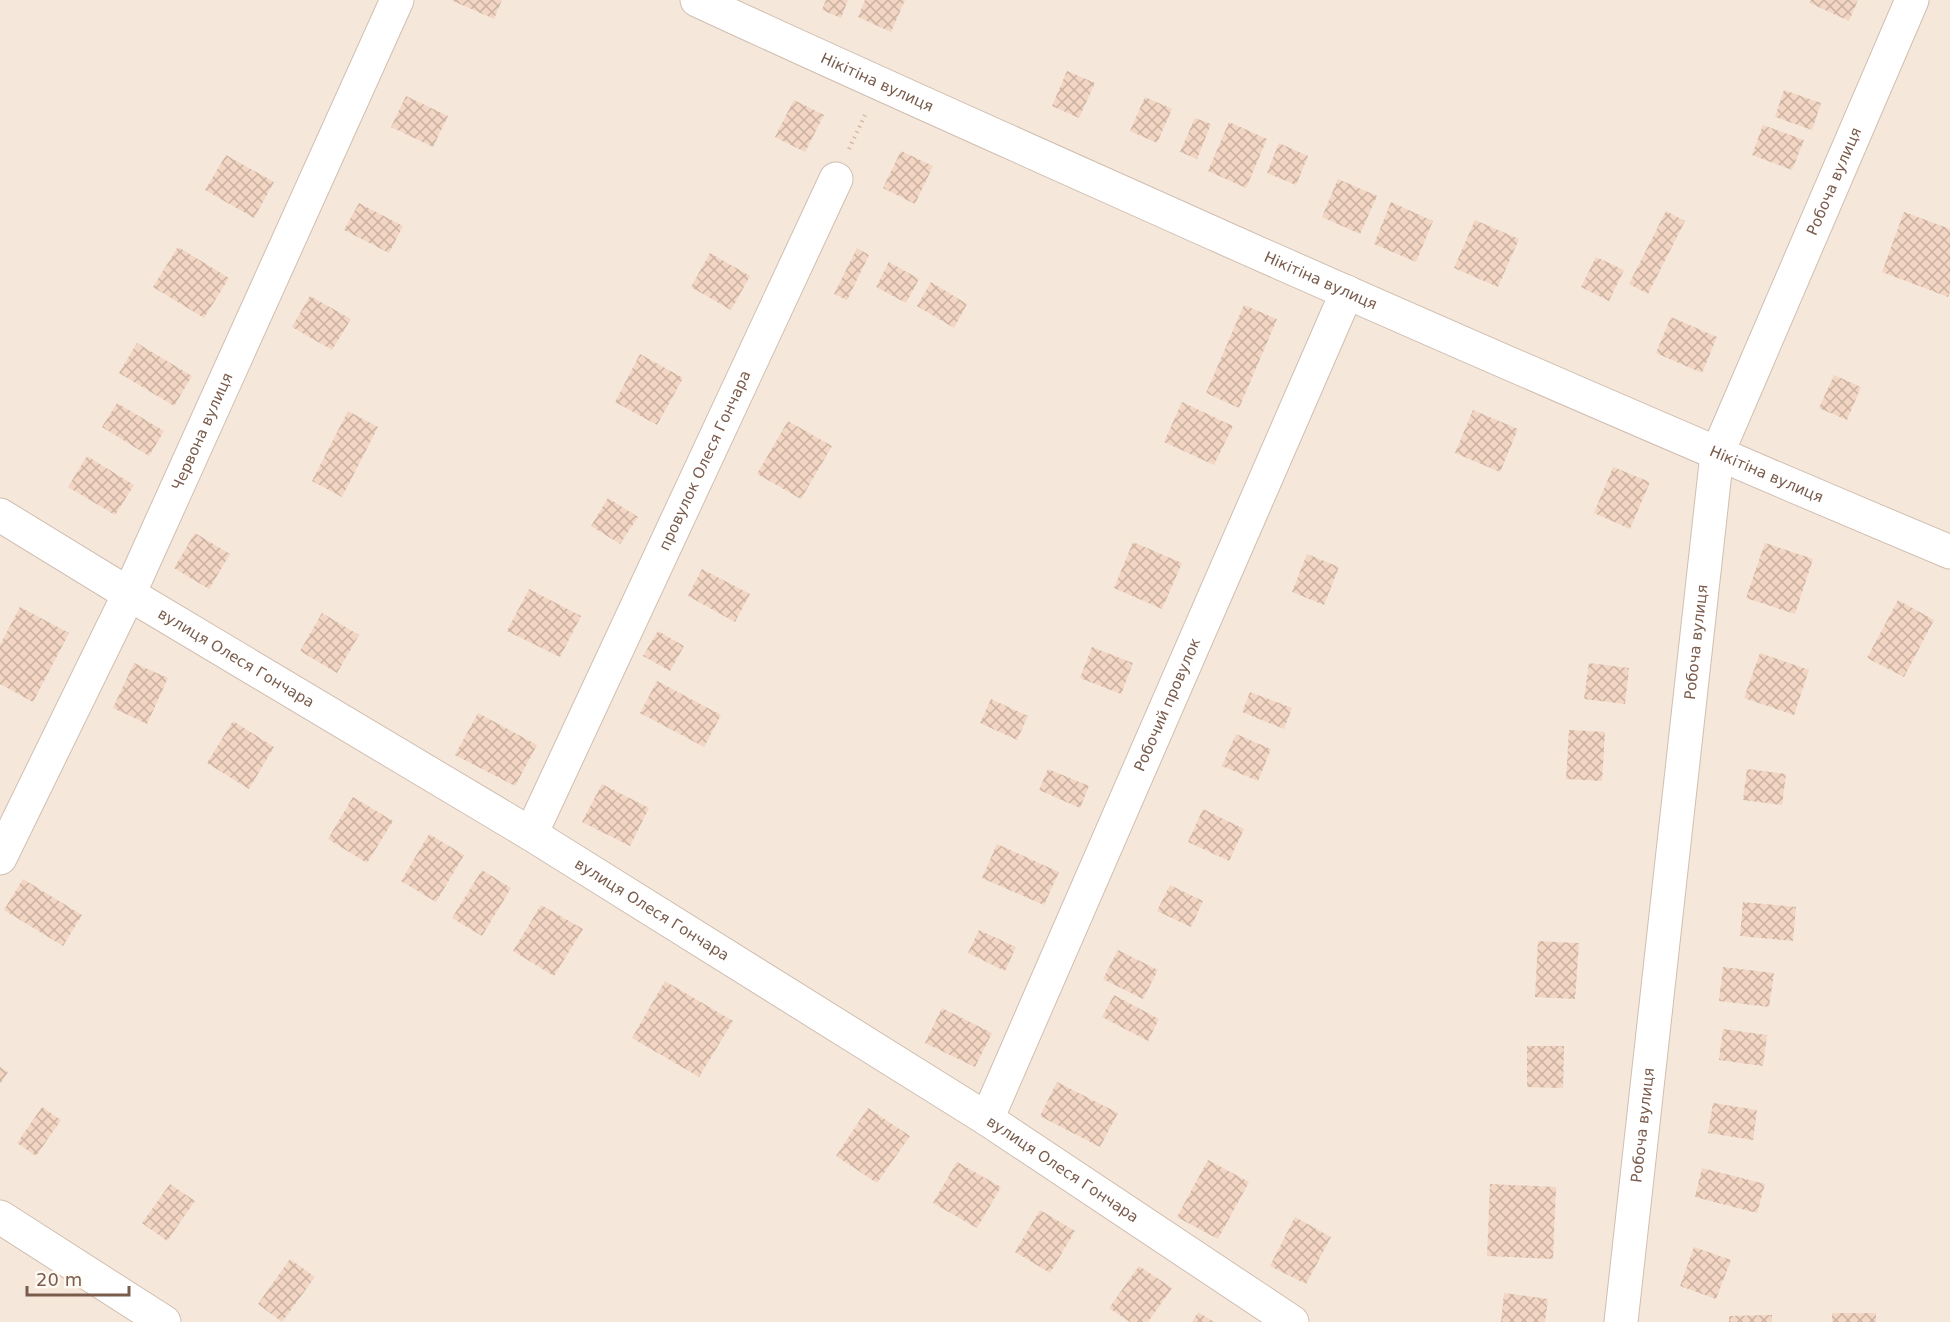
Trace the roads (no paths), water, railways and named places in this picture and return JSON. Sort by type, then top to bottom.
[{"type":"street","name":"Червона вулиця","points":[[0,858],[129,594],[397,0]]},
{"type":"street","name":"Нікітіна вулиця","points":[[697,0],[879,85],[1347,292],[1717,454],[1950,552]]},
{"type":"street","name":"Робоча вулиця","points":[[1621,1322],[1717,454],[1912,0]]},
{"type":"street","name":"провулок Олеся Гончара","points":[[531,834],[836,179]]},
{"type":"street","name":"Робочий провулок","points":[[987,1119],[1347,292]]},
{"type":"street","name":"вулиця Олеся Гончара","points":[[0,515],[531,834],[987,1119],[1292,1322]]},
{"type":"street","points":[[0,1217],[164,1322]]}]
